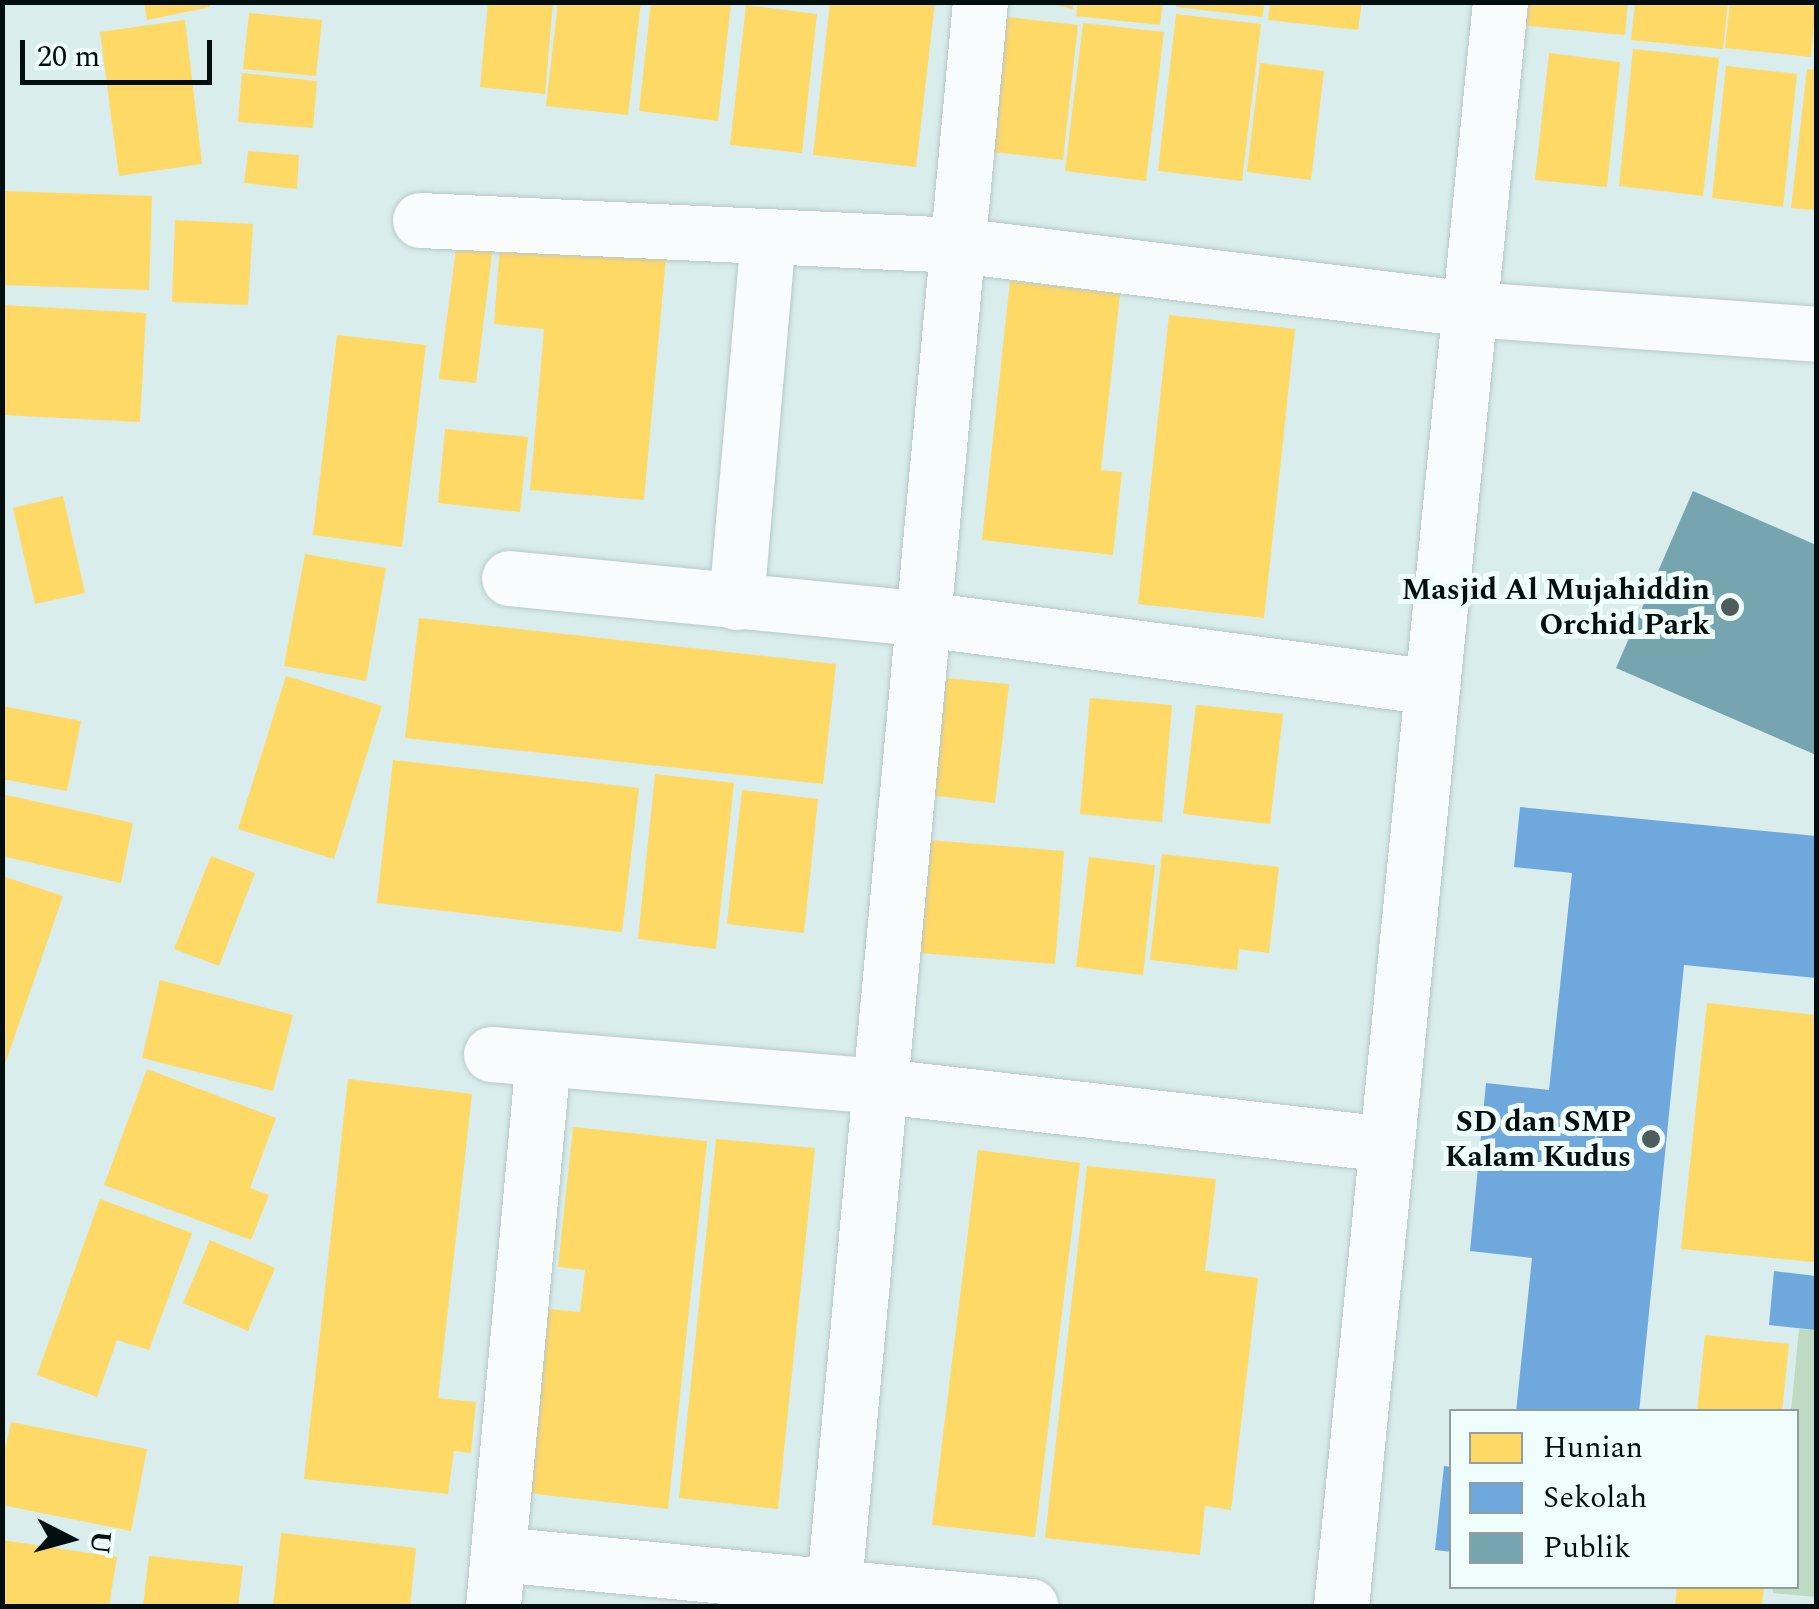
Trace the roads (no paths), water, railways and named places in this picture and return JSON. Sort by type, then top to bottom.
[{"type":"street","points":[[833,1597],[980,2]]},
{"type":"street","points":[[1342,1606],[1500,2]]},
{"type":"street","points":[[420,220],[958,244],[1470,309],[1816,334]]},
{"type":"street","points":[[736,602],[768,238]]},
{"type":"street","points":[[508,578],[924,618],[1432,687]]},
{"type":"street","points":[[1030,1606],[496,1580],[517,1056],[882,1086],[1387,1144]]},
{"type":"place","name":"Masjid Al Mujahiddin Orchid Park","points":[[1730,607]]},
{"type":"place","name":"SD dan SMP Kalam Kudus","points":[[1651,1139]]}]
